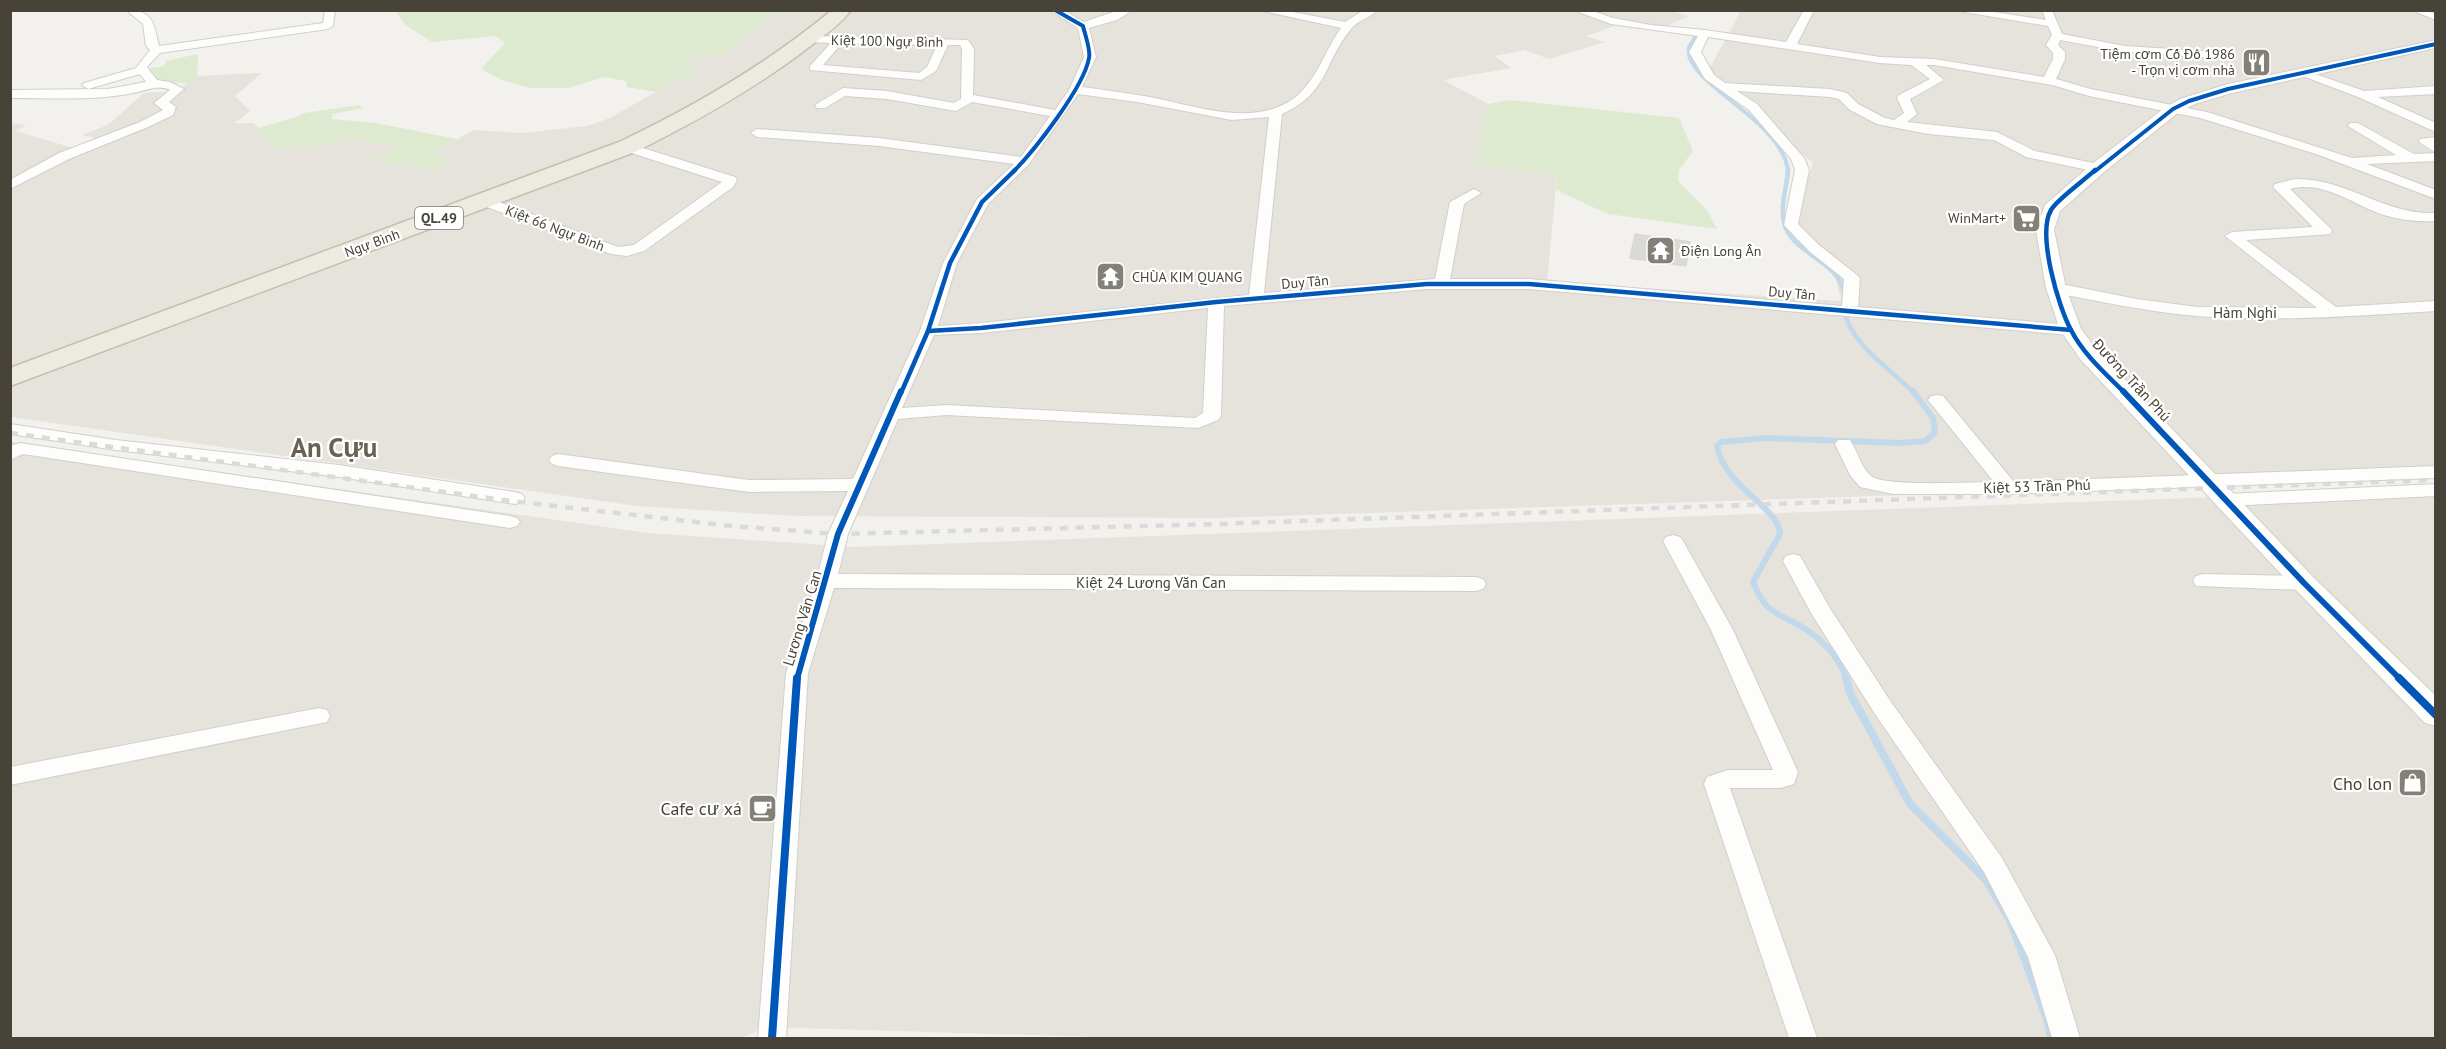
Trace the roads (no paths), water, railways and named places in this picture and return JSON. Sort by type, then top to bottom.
[{"type":"highway","name":"Ngự Bình","points":[[10,378],[627,147],[688,118],[777,64],[811,39],[843,10]]},
{"type":"street","points":[[131,10],[149,21],[153,32],[152,46],[156,50]]},
{"type":"street","points":[[153,83],[141,67],[156,50],[328,26],[330,10]]},
{"type":"street","points":[[1055,10],[1083,26],[1113,18],[1128,10]]},
{"type":"street","points":[[1075,90],[1138,98],[1221,115],[1276,112],[1291,107],[1317,82],[1347,26],[1373,10]]},
{"type":"street","points":[[1578,10],[1611,21],[1651,28],[1702,33],[1880,60],[1935,62],[2055,82],[2100,95],[2173,109],[2266,133],[2350,161],[2436,195]]},
{"type":"street","points":[[1790,46],[1809,10]]},
{"type":"street","points":[[1957,10],[2056,30],[2125,49],[2217,55]]},
{"type":"street","points":[[2047,10],[2056,30],[2052,45],[2059,52],[2059,58],[2049,78],[2055,82]]},
{"type":"street","points":[[2420,10],[2436,16]]},
{"type":"street","points":[[1270,11],[1347,26]]},
{"type":"street","points":[[1566,13],[1592,21],[1611,21]]},
{"type":"street","points":[[928,331],[950,263],[982,202],[1024,160],[1075,90],[1090,57],[1083,26]]},
{"type":"street","points":[[1702,33],[1695,52],[1709,77],[1757,110],[1797,158],[1802,170],[1791,225],[1814,248],[1852,278],[1844,310]]},
{"type":"street","name":"Kiệt 100 Ngự Bình","points":[[811,39],[964,42],[968,50],[967,98],[969,99]]},
{"type":"street","points":[[839,40],[814,68],[921,77],[932,69],[939,59],[944,42]]},
{"type":"street","name":"Đường Trần Phú","points":[[2436,44],[2228,89],[2189,101],[2173,109],[2098,168],[2051,209],[2045,230],[2056,288],[2071,330],[2089,355],[2304,583],[2436,716]]},
{"type":"street","points":[[1896,124],[1911,114],[1903,98],[1938,80],[1914,61]]},
{"type":"street","points":[[64,93],[143,69]]},
{"type":"street","points":[[2304,73],[2362,94],[2436,128]]},
{"type":"street","points":[[887,95],[901,86],[910,76]]},
{"type":"street","points":[[10,94],[127,92],[142,89],[153,83],[166,84],[178,89],[160,102],[171,107],[169,112],[142,126],[118,133],[64,156],[47,164],[30,177],[10,185]]},
{"type":"street","points":[[1720,86],[1830,93],[1843,96],[1854,107],[1881,121],[1928,130],[1997,136],[2031,154],[2098,168]]},
{"type":"street","points":[[2362,94],[2436,90]]},
{"type":"street","points":[[821,105],[843,92],[887,95],[956,107],[969,99],[1058,114]]},
{"type":"street","points":[[1256,298],[1276,112]]},
{"type":"street","points":[[2354,126],[2412,158]]},
{"type":"street","points":[[757,133],[879,142],[1024,160]]},
{"type":"street","points":[[2436,141],[2426,142],[2436,149]]},
{"type":"street","name":"Kiệt 66 Ngự Bình","points":[[484,201],[616,251],[627,252],[639,248],[728,184],[730,180],[627,147]]},
{"type":"street","points":[[2350,161],[2436,157]]},
{"type":"street","points":[[2331,311],[2232,236],[2325,231],[2280,187],[2292,183],[2319,183],[2341,189],[2388,211],[2417,218],[2436,217]]},
{"type":"street","points":[[1442,284],[1457,202],[1474,193]]},
{"type":"street","name":"Duy Tân","points":[[928,331],[1058,321],[1256,298],[1442,284],[1529,284],[2071,330]]},
{"type":"street","name":"Hàm Nghi","points":[[2056,288],[2191,311],[2331,311],[2436,306]]},
{"type":"street","points":[[890,414],[946,410],[1198,423],[1212,416],[1216,302]]},
{"type":"street","name":"Lương Văn Can","points":[[772,1038],[797,673],[826,582],[838,534],[928,331]]},
{"type":"street","points":[[1937,400],[2008,488]]},
{"type":"street","points":[[10,429],[116,445],[339,471],[515,498]]},
{"type":"street","name":"Kiệt 53 Trần Phú","points":[[1844,444],[1859,476],[1867,483],[1893,488],[1930,490],[2436,472]]},
{"type":"street","points":[[14,450],[510,522]]},
{"type":"street","points":[[558,460],[749,486],[859,485]]},
{"type":"street","points":[[2227,500],[2436,490]]},
{"type":"street","points":[[1673,541],[1722,630],[1786,771],[1786,777],[1781,779],[1728,779],[1716,784],[1745,861],[1768,939],[1803,1038]]},
{"type":"street","points":[[1793,561],[1822,613],[1884,708],[1993,865],[2042,956],[2066,1038]]},
{"type":"street","name":"Kiệt 24 Lương Văn Can","points":[[826,582],[869,580],[1476,584]]},
{"type":"street","points":[[2203,581],[2304,583]]},
{"type":"street","points":[[10,776],[319,716]]},
{"type":"waterway","points":[[1696,36],[1689,48],[1691,61],[1701,75],[1754,119],[1770,136],[1783,153],[1788,171]]},
{"type":"waterway","points":[[1788,171],[1783,209],[1788,233],[1804,250],[1833,272],[1844,292]]},
{"type":"waterway","points":[[1843,308],[1854,334],[1863,345],[1914,393]]},
{"type":"waterway","points":[[1846,679],[1833,653],[1819,639],[1773,611],[1759,595],[1753,582],[1780,534],[1778,524],[1730,474],[1717,446],[1721,442],[1766,438],[1901,443],[1925,441],[1935,433],[1933,418],[1913,391]]},
{"type":"waterway","points":[[1846,678],[1850,693],[1910,804],[1986,880],[2010,920],[2047,1019],[2051,1038]]},
{"type":"railway","points":[[10,433],[511,501],[731,526],[838,534],[1218,524],[2436,480]]},
{"type":"place","name":"Tiệm cơm Cố Đô 1986 - Trọn vị cơm nhà","points":[[2256,62]]},
{"type":"place","name":"WinMart+","points":[[2027,218]]},
{"type":"place","name":"Điện Long Ân","points":[[1660,251]]},
{"type":"place","name":"CHÙA KIM QUANG","points":[[1111,277]]},
{"type":"place","name":"Cho lon","points":[[2413,783]]},
{"type":"place","name":"Cafe cư xá","points":[[763,808]]},
{"type":"district","name":"An Cựu","points":[[334,447]]}]
